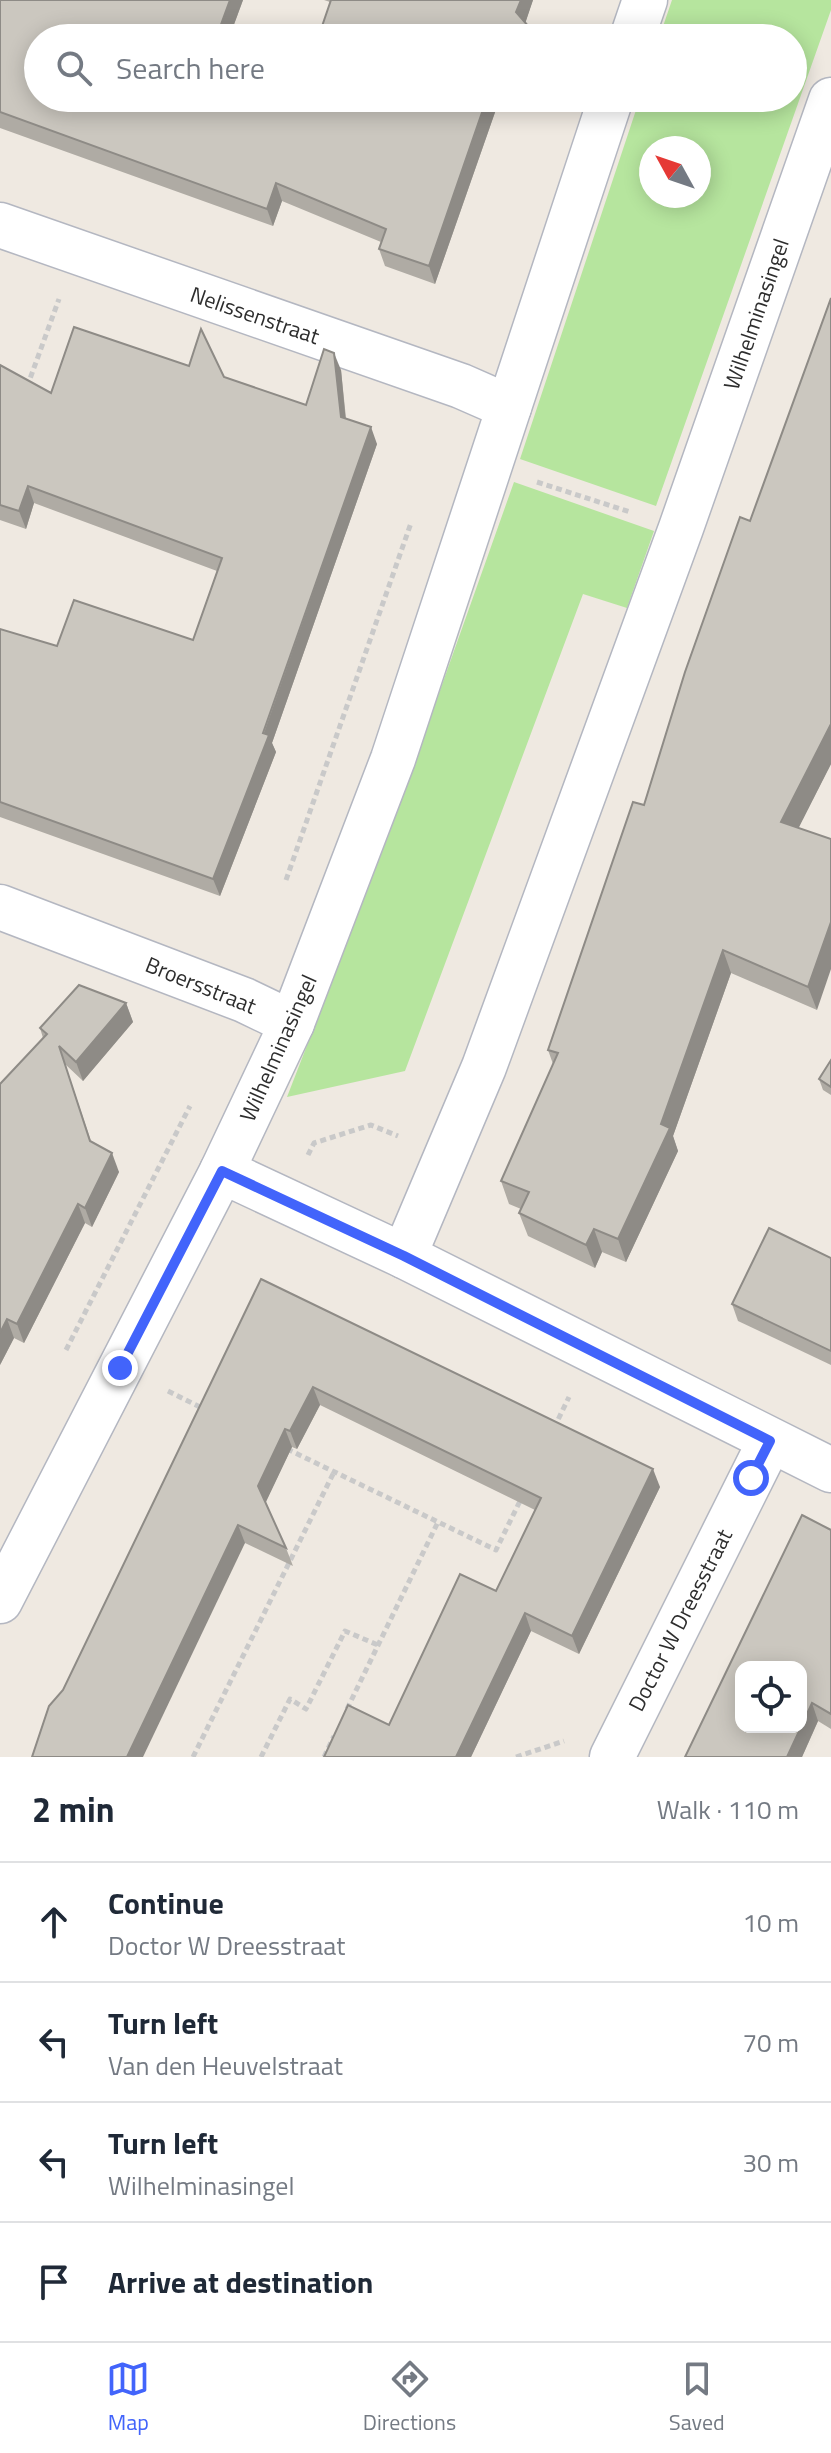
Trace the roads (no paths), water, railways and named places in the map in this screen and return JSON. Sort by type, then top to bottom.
[{"type":"street","points":[[637,24],[645,0]]},
{"type":"street","name":"Wilhelminasingel","points":[[404,1256],[484,1067],[681,528],[831,100]]},
{"type":"street","name":"Wilhelminasingel","points":[[0,1601],[222,1171],[292,1023],[393,759],[606,112]]},
{"type":"street","name":"Nelissenstraat","points":[[0,225],[461,386],[509,407]]},
{"type":"street","name":"Broersstraat","points":[[0,907],[244,1000],[292,1023]]},
{"type":"street","points":[[222,1171],[404,1256],[831,1470]]},
{"type":"street","name":"Doctor W Dreesstraat","points":[[612,1757],[770,1441]]}]
